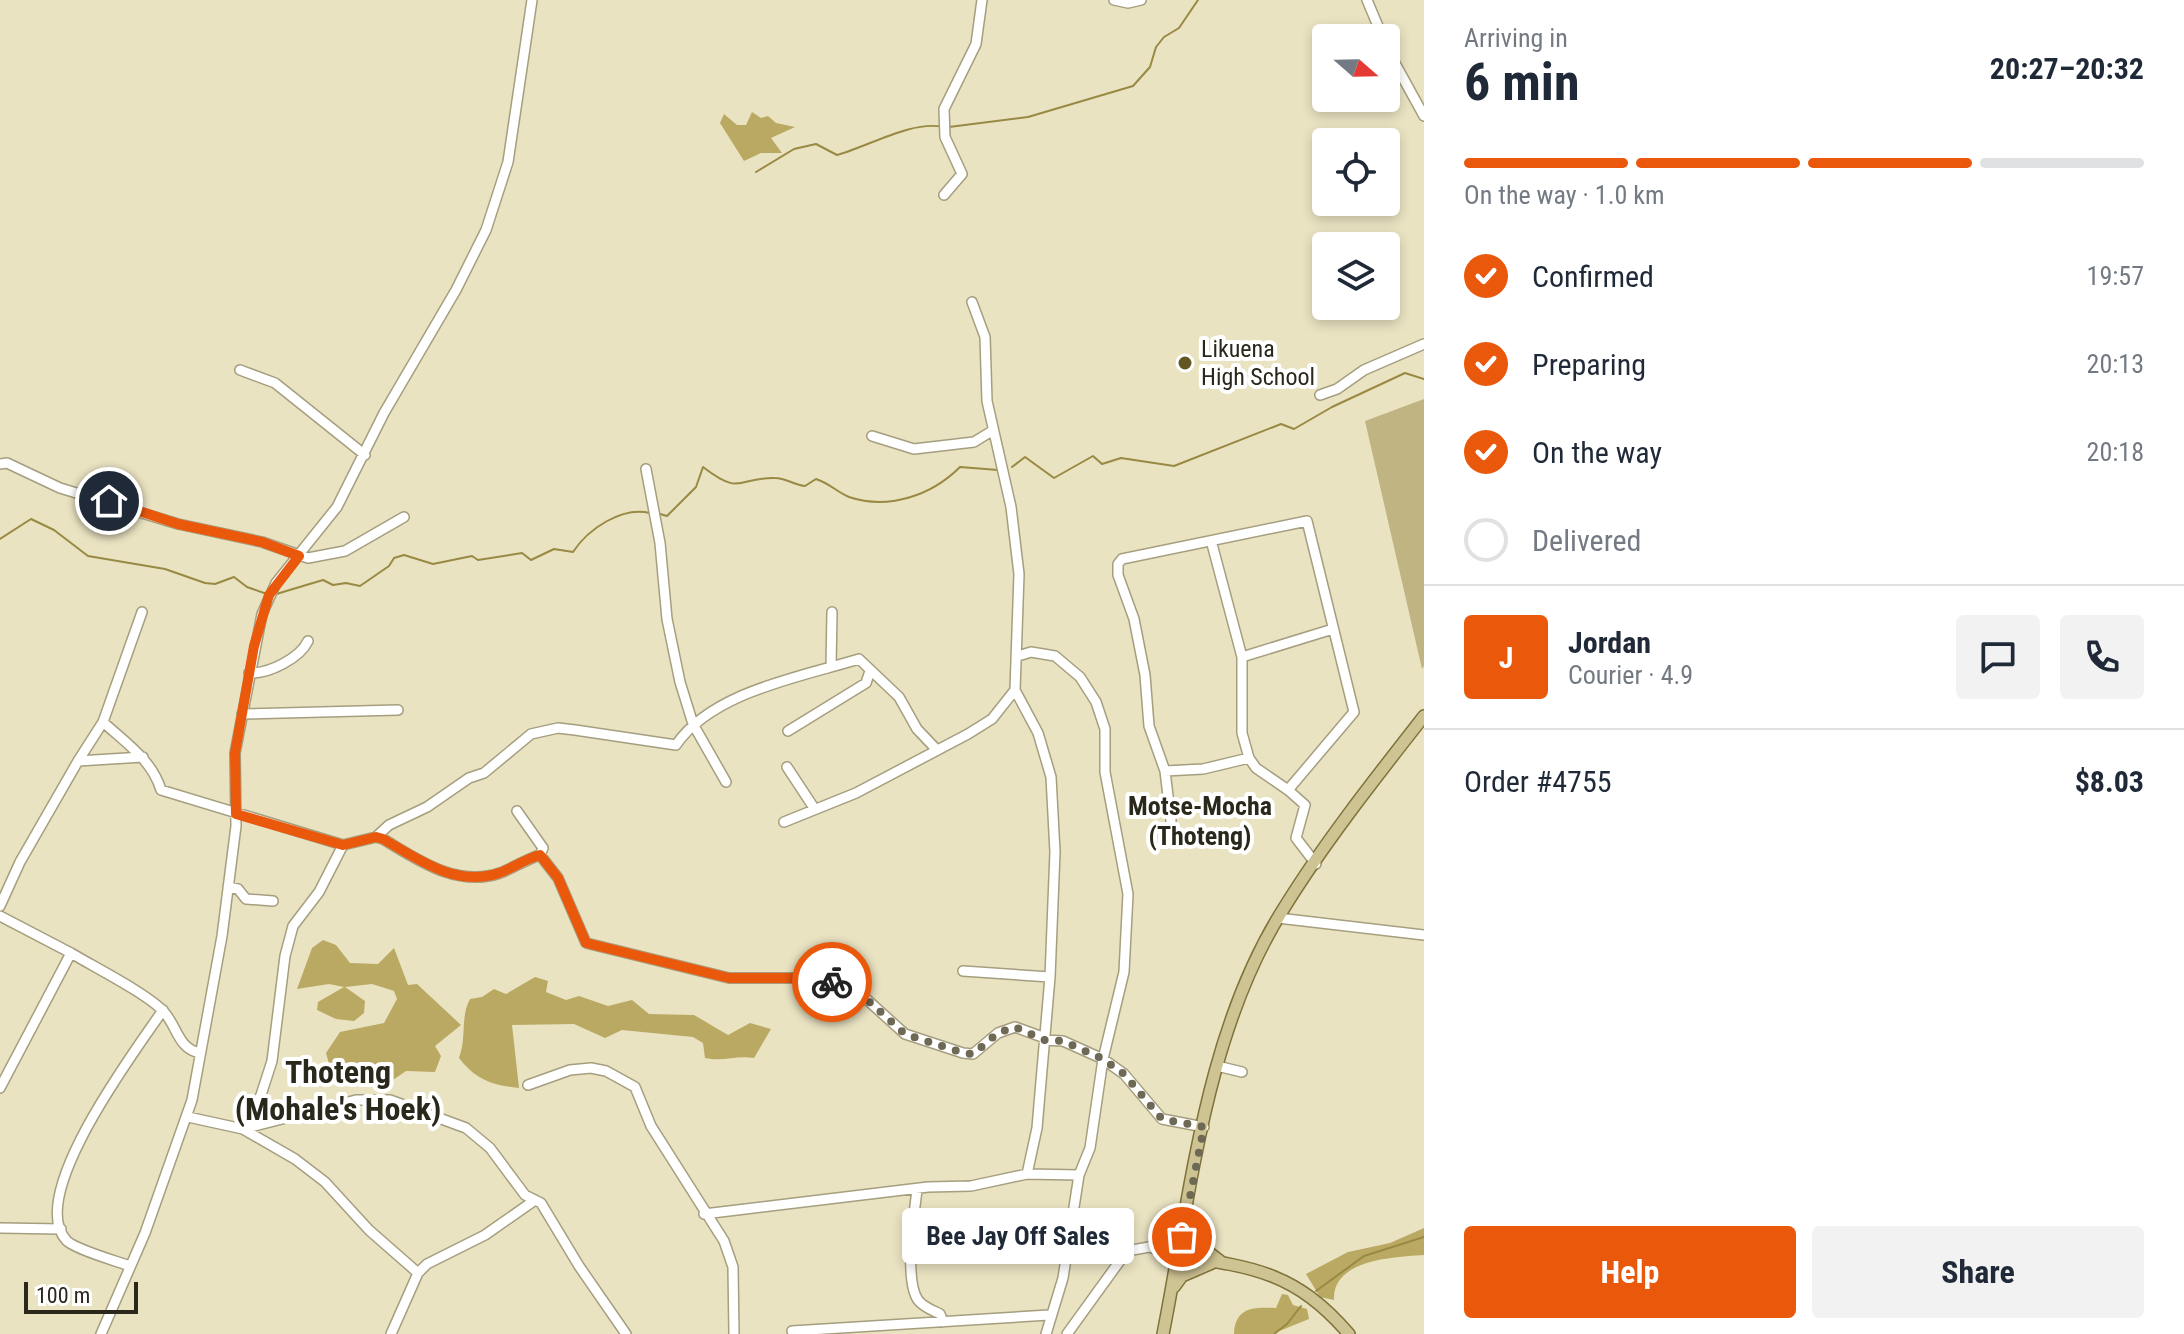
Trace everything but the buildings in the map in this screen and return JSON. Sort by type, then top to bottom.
[{"type":"main road","points":[[1163,1334],[1217,1066],[1245,988],[1278,918],[1424,716]]},
{"type":"main road","points":[[1184,1225],[1198,1244],[1219,1262]]},
{"type":"main road","points":[[1178,1256],[1269,1272],[1294,1284],[1349,1334]]},
{"type":"main road","points":[[1172,1290],[1182,1276],[1219,1262]]},
{"type":"street","points":[[101,1334],[188,1117],[228,887],[236,814],[235,753],[249,673],[269,595],[337,507],[384,413],[456,290],[494,210],[508,162],[532,0]]},
{"type":"street","points":[[944,195],[962,174],[945,137],[944,109],[976,44],[982,0]]},
{"type":"street","points":[[1114,0],[1128,3],[1141,0]]},
{"type":"street","points":[[1367,0],[1377,24]]},
{"type":"street","points":[[1400,72],[1424,116]]},
{"type":"street","points":[[972,302],[985,337],[992,431],[1011,507],[1019,574],[1015,690],[1038,733],[1051,777],[1055,852],[1050,977],[1037,1128],[1027,1174]]},
{"type":"street","points":[[1320,395],[1337,389],[1364,370],[1424,344]]},
{"type":"street","points":[[240,370],[275,383],[365,455]]},
{"type":"street","points":[[872,436],[914,449],[974,442],[992,431]]},
{"type":"street","points":[[0,464],[7,463],[60,488],[200,531],[262,542],[299,556],[345,551],[404,517]]},
{"type":"street","points":[[646,469],[660,543],[671,642],[693,724],[726,782]]},
{"type":"street","points":[[1171,821],[1165,771],[1149,726],[1145,675],[1118,564],[1122,559],[1212,544],[1307,521],[1322,569],[1333,629],[1350,682],[1354,712],[1288,790]]},
{"type":"street","points":[[1212,544],[1242,657],[1242,733],[1249,758],[1256,768],[1305,805],[1296,838],[1316,864]]},
{"type":"street","points":[[0,906],[20,862],[103,722],[142,612]]},
{"type":"street","points":[[831,667],[832,612]]},
{"type":"street","points":[[1242,657],[1333,629]]},
{"type":"street","points":[[249,673],[269,671],[304,651],[308,641]]},
{"type":"street","points":[[1018,656],[1043,652],[1055,656],[1073,669],[1096,702],[1105,729],[1105,772],[1128,907],[1124,972],[1103,1059],[1090,1148],[1079,1175],[1063,1278],[1056,1304],[1049,1315],[1046,1334]]},
{"type":"street","points":[[103,722],[143,757],[156,774],[161,790],[343,845],[376,837],[389,825],[427,807],[469,778],[484,773],[531,734],[558,728],[676,745],[693,724],[708,713],[776,683],[859,659],[899,697],[917,729],[936,749]]},
{"type":"street","points":[[788,731],[851,695],[866,683],[870,671]]},
{"type":"street","points":[[784,822],[856,793],[992,719],[1015,690]]},
{"type":"street","points":[[242,714],[398,710]]},
{"type":"street","points":[[78,761],[143,757]]},
{"type":"street","points":[[1165,771],[1203,769],[1249,758]]},
{"type":"street","points":[[787,767],[814,808]]},
{"type":"street","points":[[376,837],[397,846],[429,868],[458,874],[498,874],[540,855],[543,848],[517,811]]},
{"type":"street","points":[[243,1129],[261,1095],[272,1061],[285,956],[293,926],[319,892],[343,845]]},
{"type":"street","points":[[540,855],[558,878],[586,943],[729,978],[818,978],[863,996],[905,1034],[963,1053],[973,1054],[998,1033],[1015,1027],[1044,1039],[1063,1041],[1103,1059],[1124,1074],[1162,1119],[1204,1127]]},
{"type":"street","points":[[228,887],[238,889],[246,899],[273,901]]},
{"type":"street","points":[[0,916],[71,953],[163,1010],[181,1041],[191,1051],[200,1053]]},
{"type":"street","points":[[1278,918],[1424,935]]},
{"type":"street","points":[[0,1088],[71,953]]},
{"type":"street","points":[[963,971],[1050,977]]},
{"type":"street","points":[[130,1266],[68,1242],[61,1229],[57,1203],[63,1179],[83,1133],[163,1010]]},
{"type":"street","points":[[1217,1066],[1242,1072]]},
{"type":"street","points":[[528,1085],[570,1070],[591,1068],[606,1071],[635,1087],[651,1126],[704,1214],[724,1241],[733,1267],[734,1334]]},
{"type":"street","points":[[243,1129],[356,1100],[390,1100],[466,1128],[490,1148],[525,1195],[541,1203],[576,1263],[626,1334]]},
{"type":"street","points":[[188,1117],[243,1129],[295,1159],[325,1182],[369,1230],[418,1273]]},
{"type":"street","points":[[704,1214],[982,1185],[1027,1174],[1079,1175]]},
{"type":"street","points":[[917,1190],[912,1231],[915,1294],[920,1303],[940,1314],[943,1322]]},
{"type":"street","points":[[391,1334],[418,1273],[427,1264],[485,1235],[535,1200]]},
{"type":"street","points":[[0,1228],[61,1229]]},
{"type":"street","points":[[1067,1334],[1127,1251],[1149,1247],[1178,1256]]},
{"type":"street","points":[[792,1331],[837,1332],[1049,1315]]},
{"type":"shaded area","points":[[752,112],[761,118],[768,116],[776,123],[795,127],[771,138],[782,153],[761,153],[744,161],[720,123],[724,114],[737,125],[746,125]]},
{"type":"shaded area","points":[[1424,399],[1424,666],[1422,669],[1365,421]]},
{"type":"shaded area","points":[[323,940],[336,945],[350,963],[378,964],[394,948],[408,985],[417,984],[461,1025],[435,1046],[441,1056],[435,1072],[406,1071],[387,1084],[378,1070],[348,1065],[331,1071],[326,1053],[340,1032],[384,1023],[397,999],[394,991],[372,984],[345,987],[365,1001],[364,1013],[354,1021],[336,1019],[317,1010],[318,1002],[344,987],[329,984],[297,989],[312,948]]},
{"type":"shaded area","points":[[535,977],[548,981],[546,992],[566,1000],[579,996],[608,1006],[632,1000],[649,1014],[694,1015],[728,1035],[750,1023],[771,1029],[754,1058],[718,1059],[705,1058],[703,1043],[693,1037],[622,1030],[605,1038],[574,1024],[512,1025],[519,1088],[485,1080],[459,1058],[470,999],[482,997],[494,989],[506,994]]},
{"type":"shaded area","points":[[1424,1228],[1424,1255],[1382,1259],[1354,1268],[1336,1286],[1334,1300],[1320,1297],[1306,1274],[1348,1252],[1390,1243]]},
{"type":"shaded area","points":[[1282,1294],[1288,1295],[1293,1305],[1307,1309],[1309,1319],[1272,1334],[1234,1334],[1242,1313],[1254,1308],[1276,1308]]},
{"type":"waterway","points":[[949,127],[1028,117],[1133,86],[1150,67],[1156,47],[1164,37],[1179,28],[1198,0]]},
{"type":"waterway","points":[[756,172],[794,149],[816,144],[837,155],[918,127],[943,127]]},
{"type":"waterway","points":[[1012,467],[1025,457],[1054,478],[1093,456],[1102,464],[1121,458],[1174,466],[1281,424],[1294,429],[1332,407],[1405,373],[1424,379]]},
{"type":"waterway","points":[[660,514],[667,516],[696,487],[703,467],[733,483],[775,478],[805,486],[816,479],[849,497],[879,502],[922,493],[960,467],[998,470]]},
{"type":"waterway","points":[[273,595],[323,580],[333,585],[346,583],[360,586],[389,566],[394,558],[404,555],[433,564],[472,556],[478,560],[522,553],[531,560],[554,549],[573,552],[587,535],[607,521],[628,513],[650,513]]},
{"type":"waterway","points":[[0,539],[31,519],[54,530],[88,556],[165,569],[205,583],[215,584],[234,577],[247,587],[267,594]]},
{"type":"waterway","points":[[1316,1291],[1364,1256],[1424,1237]]},
{"type":"waterway","points":[[1274,1334],[1287,1324],[1301,1306]]},
{"type":"way so far","points":[[832,982],[863,996],[905,1034],[963,1053],[973,1054],[998,1033],[1015,1027],[1044,1040],[1063,1041],[1103,1059],[1124,1074],[1162,1119],[1204,1127],[1182,1237]]},
{"type":"place","name":"Likuena High School","points":[[1185,363]]},
{"type":"place","name":"Bee Jay Off Sales","points":[[1182,1237]]},
{"type":"district","name":"Motse-Mocha (Thoteng)","points":[[1200,821]]},
{"type":"district","name":"Thoteng (Mohale's Hoek)","points":[[338,1090]]},
{"type":"route","points":[[109,501],[220,536],[262,542],[299,556],[269,595],[254,646],[235,753],[236,814],[343,845],[358,844],[376,837],[397,846],[429,868],[458,874],[498,874],[540,855],[558,878],[586,943],[729,978],[818,978],[832,982]]}]
